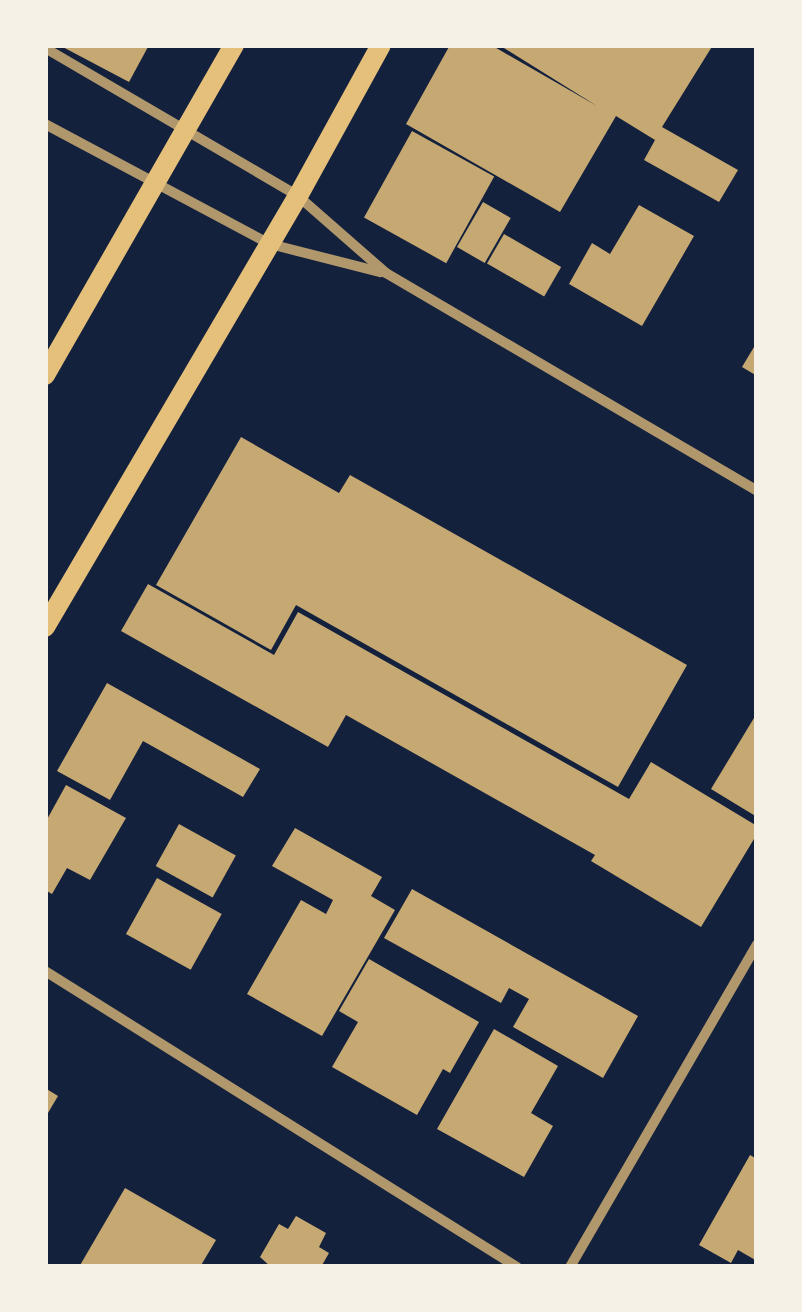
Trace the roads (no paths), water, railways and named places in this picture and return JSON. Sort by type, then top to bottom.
[{"type":"main road","points":[[45,374],[234,45]]},
{"type":"main road","points":[[45,626],[298,196],[381,45]]},
{"type":"street","points":[[45,48],[298,196],[386,273],[757,490]]},
{"type":"street","points":[[45,124],[270,244],[386,273]]},
{"type":"street","points":[[570,1267],[757,944]]},
{"type":"street","points":[[45,971],[517,1267]]}]
